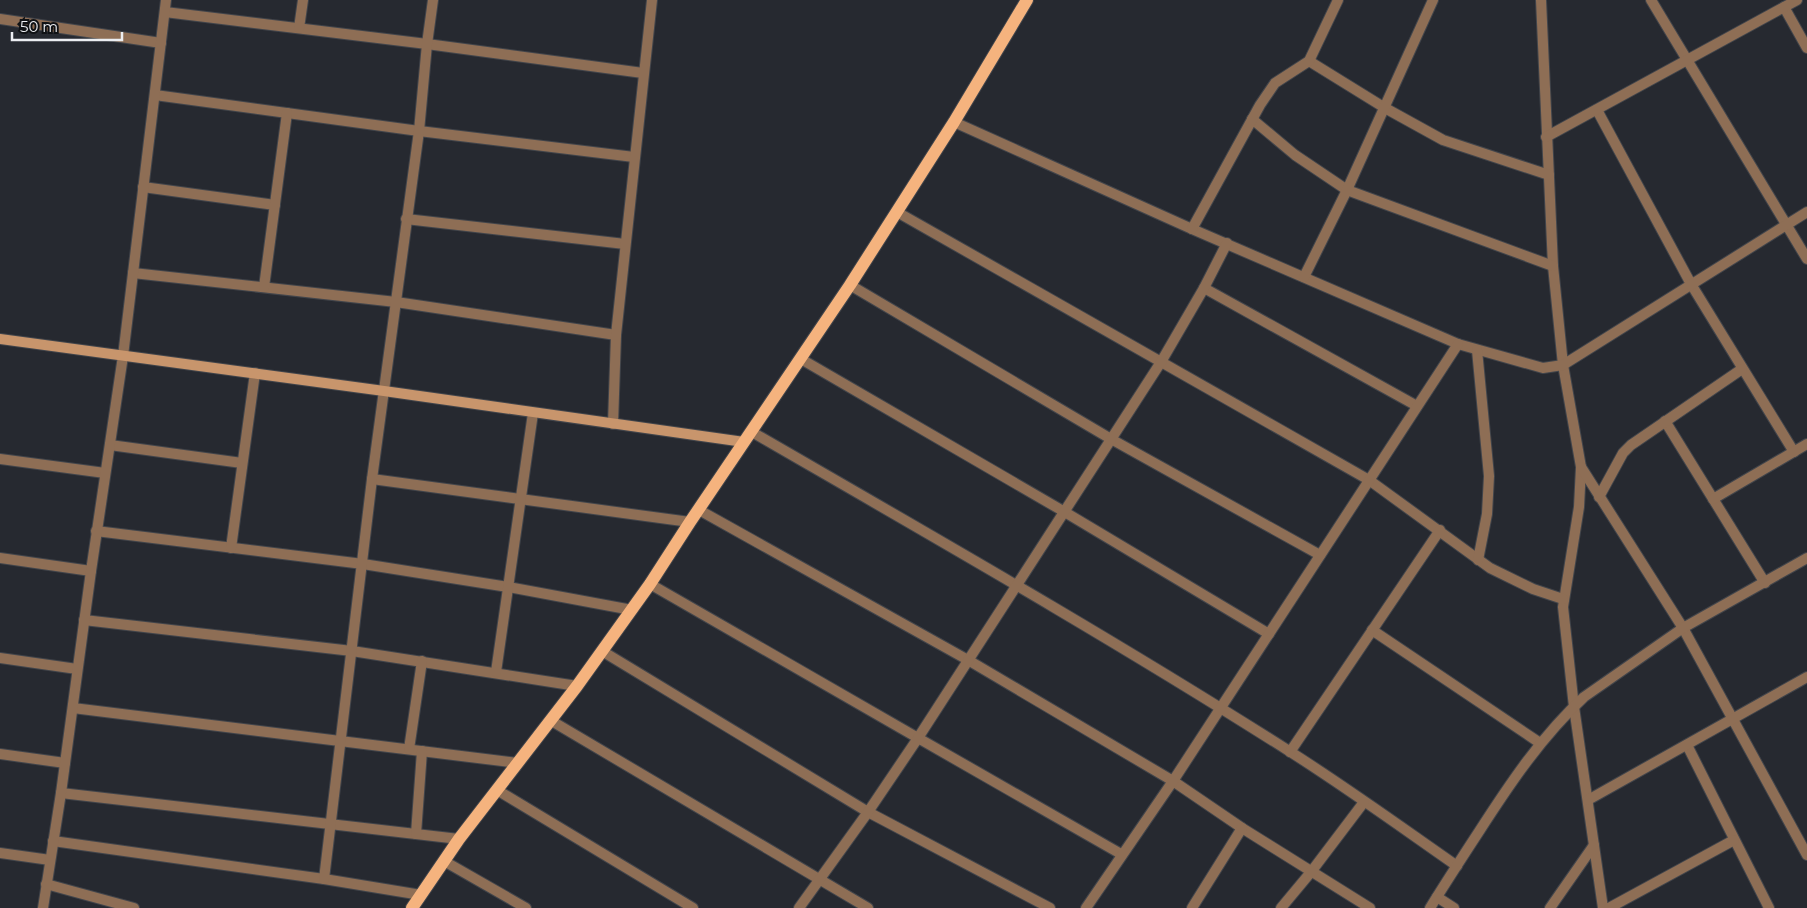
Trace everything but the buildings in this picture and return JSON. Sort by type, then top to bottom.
[{"type":"main road","points":[[412,908],[459,839],[577,686],[650,584],[850,285],[954,122],[1027,0]]},
{"type":"street","points":[[42,908],[54,841],[90,571],[123,356],[166,0]]},
{"type":"street","points":[[299,28],[302,0]]},
{"type":"street","points":[[324,879],[372,480],[419,131],[433,0]]},
{"type":"street","points":[[612,424],[616,335],[652,0]]},
{"type":"street","points":[[1192,229],[1252,119],[1275,83],[1308,61],[1338,0]]},
{"type":"street","points":[[1304,277],[1347,190],[1433,0]]},
{"type":"street","points":[[1541,0],[1553,266],[1563,365],[1581,467],[1579,507],[1563,599],[1566,647],[1603,908]]},
{"type":"street","points":[[1651,0],[1807,259]]},
{"type":"street","points":[[1546,137],[1797,0]]},
{"type":"street","points":[[1784,7],[1807,48]]},
{"type":"street","points":[[165,12],[643,73]]},
{"type":"street","points":[[0,19],[161,43]]},
{"type":"street","points":[[1308,61],[1385,108],[1443,140],[1549,175]]},
{"type":"street","points":[[155,95],[419,131],[634,157]]},
{"type":"street","points":[[1596,110],[1691,284],[1794,452]]},
{"type":"street","points":[[264,287],[288,113]]},
{"type":"street","points":[[1252,119],[1295,155],[1347,190],[1553,266]]},
{"type":"street","points":[[954,122],[1192,229],[1458,344],[1543,368],[1563,365],[1807,212]]},
{"type":"street","points":[[143,187],[275,205]]},
{"type":"street","points":[[897,212],[1369,480],[1440,530],[1478,560],[1524,585],[1563,599]]},
{"type":"street","points":[[406,219],[625,244]]},
{"type":"street","points":[[799,908],[918,738],[1111,439],[1204,288],[1227,243]]},
{"type":"street","points":[[134,273],[396,302],[616,335]]},
{"type":"street","points":[[850,285],[1111,439],[1320,555]]},
{"type":"street","points":[[1204,288],[1417,406]]},
{"type":"street","points":[[0,340],[384,390],[612,424],[748,437],[1017,584],[1290,752],[1457,866]]},
{"type":"street","points":[[1086,908],[1121,854],[1173,781],[1458,344]]},
{"type":"street","points":[[1477,350],[1489,476],[1487,514],[1478,560]]},
{"type":"street","points":[[801,359],[1064,511],[1269,634]]},
{"type":"street","points":[[1599,497],[1623,453],[1630,445],[1742,369]]},
{"type":"street","points":[[231,548],[255,373]]},
{"type":"street","points":[[496,672],[533,413]]},
{"type":"street","points":[[1665,421],[1765,583]]},
{"type":"street","points":[[1713,499],[1807,444]]},
{"type":"street","points":[[110,445],[242,463]]},
{"type":"street","points":[[0,459],[105,473]]},
{"type":"street","points":[[1581,467],[1684,628],[1807,855]]},
{"type":"street","points":[[372,480],[690,522]]},
{"type":"street","points":[[699,510],[968,660],[1173,781],[1242,828],[1370,908]]},
{"type":"street","points":[[1290,752],[1440,530]]},
{"type":"street","points":[[96,531],[363,564],[508,586],[632,610]]},
{"type":"street","points":[[0,558],[90,571]]},
{"type":"street","points":[[1430,908],[1517,773],[1540,743],[1584,697],[1684,628],[1807,558]]},
{"type":"street","points":[[650,584],[1121,854]]},
{"type":"street","points":[[84,620],[352,651],[577,686]]},
{"type":"street","points":[[1372,630],[1540,743]]},
{"type":"street","points":[[602,651],[868,812],[1050,908]]},
{"type":"street","points":[[0,658],[78,669]]},
{"type":"street","points":[[409,750],[422,661]]},
{"type":"street","points":[[1588,800],[1807,677]]},
{"type":"street","points":[[73,708],[518,763]]},
{"type":"street","points":[[550,720],[868,908]]},
{"type":"street","points":[[1687,745],[1769,908]]},
{"type":"street","points":[[416,834],[422,751]]},
{"type":"street","points":[[0,754],[65,762]]},
{"type":"street","points":[[497,790],[693,908]]},
{"type":"street","points":[[61,793],[459,839]]},
{"type":"street","points":[[1281,908],[1312,872],[1364,802]]},
{"type":"street","points":[[1192,908],[1242,828]]},
{"type":"street","points":[[1609,908],[1734,840]]},
{"type":"street","points":[[54,841],[324,879],[421,895]]},
{"type":"street","points":[[1550,908],[1594,845]]},
{"type":"street","points":[[0,853],[50,860]]},
{"type":"street","points":[[444,861],[526,908]]},
{"type":"street","points":[[46,884],[134,908]]},
{"type":"street","points":[[1437,897],[1454,908]]}]
